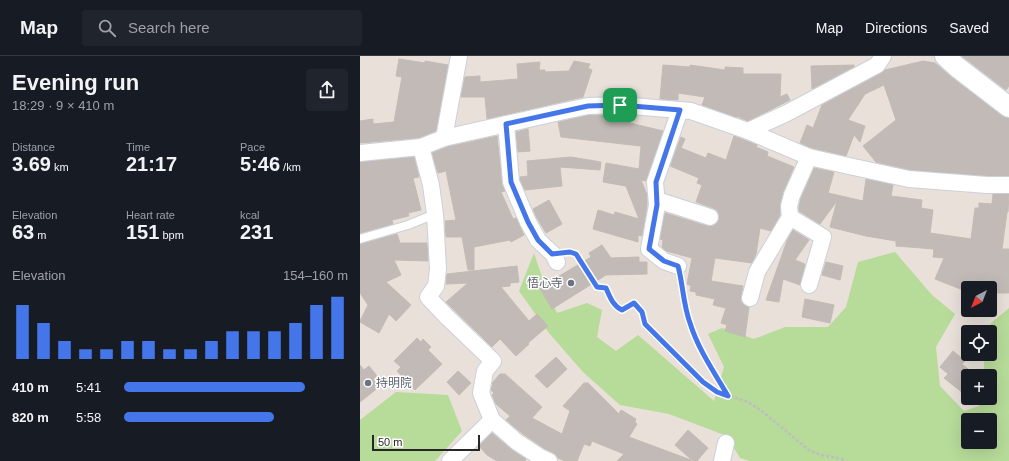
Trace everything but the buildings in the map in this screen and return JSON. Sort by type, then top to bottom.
[{"type":"street","points":[[444,138],[459,56]]},
{"type":"street","points":[[748,131],[788,113],[877,65],[883,56]]},
{"type":"street","points":[[945,56],[1009,107]]},
{"type":"street","points":[[360,153],[421,147],[444,138],[588,106],[620,105],[691,111],[748,131],[809,156],[849,166],[909,178],[987,185],[1009,185]]},
{"type":"street","points":[[678,266],[664,261],[649,249],[657,205],[656,182],[680,110]]},
{"type":"street","points":[[506,124],[511,182],[528,222],[538,240],[555,258]]},
{"type":"street","points":[[421,147],[431,186],[435,214],[438,269],[436,286],[428,297],[493,360],[485,371],[481,394],[492,420],[517,442],[549,461]]},
{"type":"street","points":[[750,298],[757,272],[790,217],[789,206],[792,195],[809,156]]},
{"type":"street","points":[[657,200],[710,217]]},
{"type":"street","points":[[790,217],[823,237],[809,285]]},
{"type":"street","points":[[450,461],[492,420]]},
{"type":"street","points":[[722,461],[726,443]]},
{"type":"lane","points":[[360,239],[408,225],[435,214]]},
{"type":"path","points":[[555,258],[570,252],[576,254],[597,287],[606,288],[611,300],[618,308],[622,310],[634,303],[642,312],[645,324],[703,382],[717,392],[748,402],[762,411],[810,451],[846,461]]},
{"type":"path","points":[[678,266],[690,323],[703,354],[728,396]]},
{"type":"green space","points":[[895,252],[932,295],[955,314],[936,347],[940,386],[964,411],[979,405],[997,405],[997,369],[984,369],[984,361],[997,361],[997,325],[991,325],[991,323],[1009,308],[1009,461],[750,461],[740,458],[727,436],[669,414],[620,405],[583,372],[549,333],[519,291],[534,253],[545,286],[557,313],[587,303],[602,310],[597,337],[616,351],[638,335],[714,401],[724,367],[708,334],[722,328],[754,339],[785,327],[828,327],[846,307],[858,262]]},
{"type":"green space","points":[[396,392],[448,395],[462,431],[435,461],[360,461],[360,420]]},
{"type":"place","name":"悟心寺","points":[[571,283]]},
{"type":"place","name":"持明院","points":[[368,383]]},
{"type":"route","points":[[620,105],[680,110],[656,182],[657,205],[649,249],[664,261],[678,266],[690,323],[703,354],[728,396],[717,392],[703,382],[645,324],[642,312],[634,303],[622,310],[618,308],[611,300],[606,288],[597,287],[576,254],[570,252],[552,254],[538,240],[528,222],[511,182],[506,124],[588,106],[620,105]]}]
